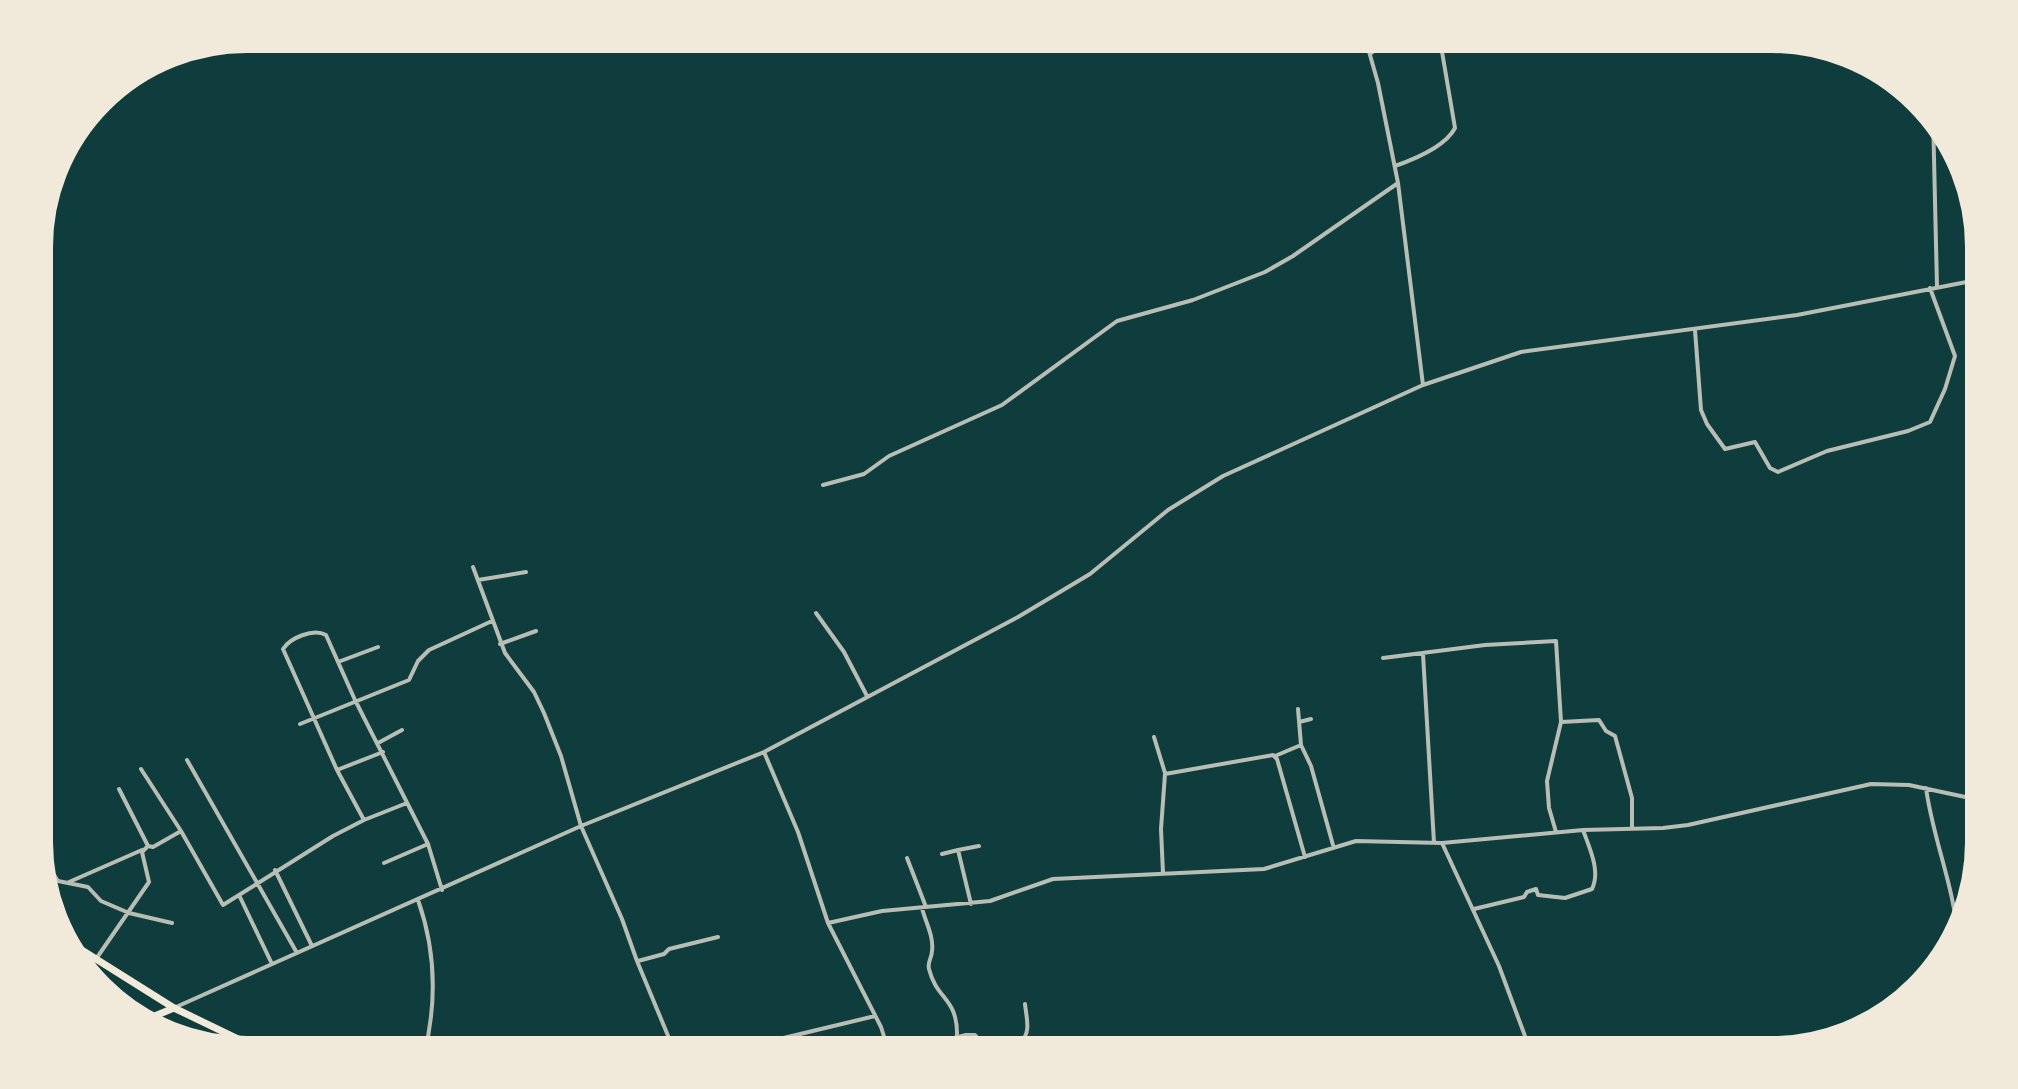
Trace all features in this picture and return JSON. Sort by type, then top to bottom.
[{"type":"main road","points":[[79,949],[174,1008],[241,1041]]},
{"type":"main road","points":[[152,1017],[174,1008]]},
{"type":"street","points":[[1368,48],[1398,183],[1423,385]]},
{"type":"street","points":[[1370,54],[1378,48]]},
{"type":"street","points":[[1395,166],[1432,148],[1455,128],[1441,48]]},
{"type":"street","points":[[1933,133],[1937,287]]},
{"type":"street","points":[[823,485],[866,473],[887,457],[1002,405],[1117,321],[1193,300],[1265,272],[1398,183]]},
{"type":"street","points":[[174,1008],[581,826],[764,752],[1018,617],[1090,574],[1172,507],[1223,476],[1423,385],[1516,353],[1797,315],[1970,281]]},
{"type":"street","points":[[1695,330],[1701,410],[1707,424],[1725,449],[1755,442],[1770,468],[1778,472],[1827,451],[1908,431],[1930,422],[1955,356],[1930,288]]},
{"type":"street","points":[[473,567],[500,644],[534,692],[544,713],[561,756],[581,826],[670,1041]]},
{"type":"street","points":[[478,580],[526,572]]},
{"type":"street","points":[[816,613],[844,652],[867,696]]},
{"type":"street","points":[[300,724],[409,680],[418,661],[429,650],[492,621]]},
{"type":"street","points":[[364,820],[337,770],[283,649],[284,645],[316,631],[326,635],[355,700],[428,844],[442,890]]},
{"type":"street","points":[[500,644],[536,631]]},
{"type":"street","points":[[1383,658],[1485,645],[1556,641],[1561,722],[1547,781],[1549,808],[1556,832]]},
{"type":"street","points":[[338,662],[378,647]]},
{"type":"street","points":[[1423,654],[1434,843]]},
{"type":"street","points":[[1298,709],[1301,745],[1311,766],[1334,846]]},
{"type":"street","points":[[1299,722],[1311,719]]},
{"type":"street","points":[[1561,722],[1599,720],[1606,731],[1615,736],[1632,798],[1632,829]]},
{"type":"street","points":[[378,743],[402,730]]},
{"type":"street","points":[[1154,737],[1165,774],[1161,829],[1163,873]]},
{"type":"street","points":[[1165,774],[1275,756],[1301,745]]},
{"type":"street","points":[[337,770],[383,752]]},
{"type":"street","points":[[764,752],[798,832],[828,923],[884,1041]]},
{"type":"street","points":[[1275,756],[1305,857]]},
{"type":"street","points":[[187,760],[297,953]]},
{"type":"street","points":[[141,769],[181,831],[220,902],[227,904],[275,870],[364,820],[407,803]]},
{"type":"street","points":[[828,923],[882,911],[992,901],[1048,880],[1264,869],[1334,846],[1369,840],[1442,843],[1583,830],[1688,825],[1871,784],[1926,788],[1970,798]]},
{"type":"street","points":[[1926,788],[1954,918]]},
{"type":"street","points":[[119,789],[146,848]]},
{"type":"street","points":[[1474,909],[1524,897],[1527,892],[1536,889],[1538,895],[1565,898],[1592,889],[1596,879],[1594,864],[1583,830]]},
{"type":"street","points":[[67,883],[153,847],[181,831]]},
{"type":"street","points":[[1442,843],[1499,966],[1527,1041]]},
{"type":"street","points":[[384,863],[428,844]]},
{"type":"street","points":[[942,854],[979,846]]},
{"type":"street","points":[[96,959],[149,882],[142,852],[146,848]]},
{"type":"street","points":[[958,850],[971,904]]},
{"type":"street","points":[[907,858],[924,908],[932,947],[929,970],[942,997],[951,1003],[955,1011],[957,1037]]},
{"type":"street","points":[[50,869],[58,881],[88,887],[101,901],[129,913],[172,923]]},
{"type":"street","points":[[275,870],[312,946]]},
{"type":"street","points":[[239,895],[272,964]]},
{"type":"street","points":[[418,900],[427,927],[433,984],[433,1015],[427,1041]]},
{"type":"street","points":[[637,961],[665,954],[669,949],[718,937]]},
{"type":"street","points":[[1022,1041],[1027,1033],[1025,1004]]},
{"type":"street","points":[[771,1041],[875,1016]]},
{"type":"street","points":[[940,1041],[974,1035],[980,1041]]}]
